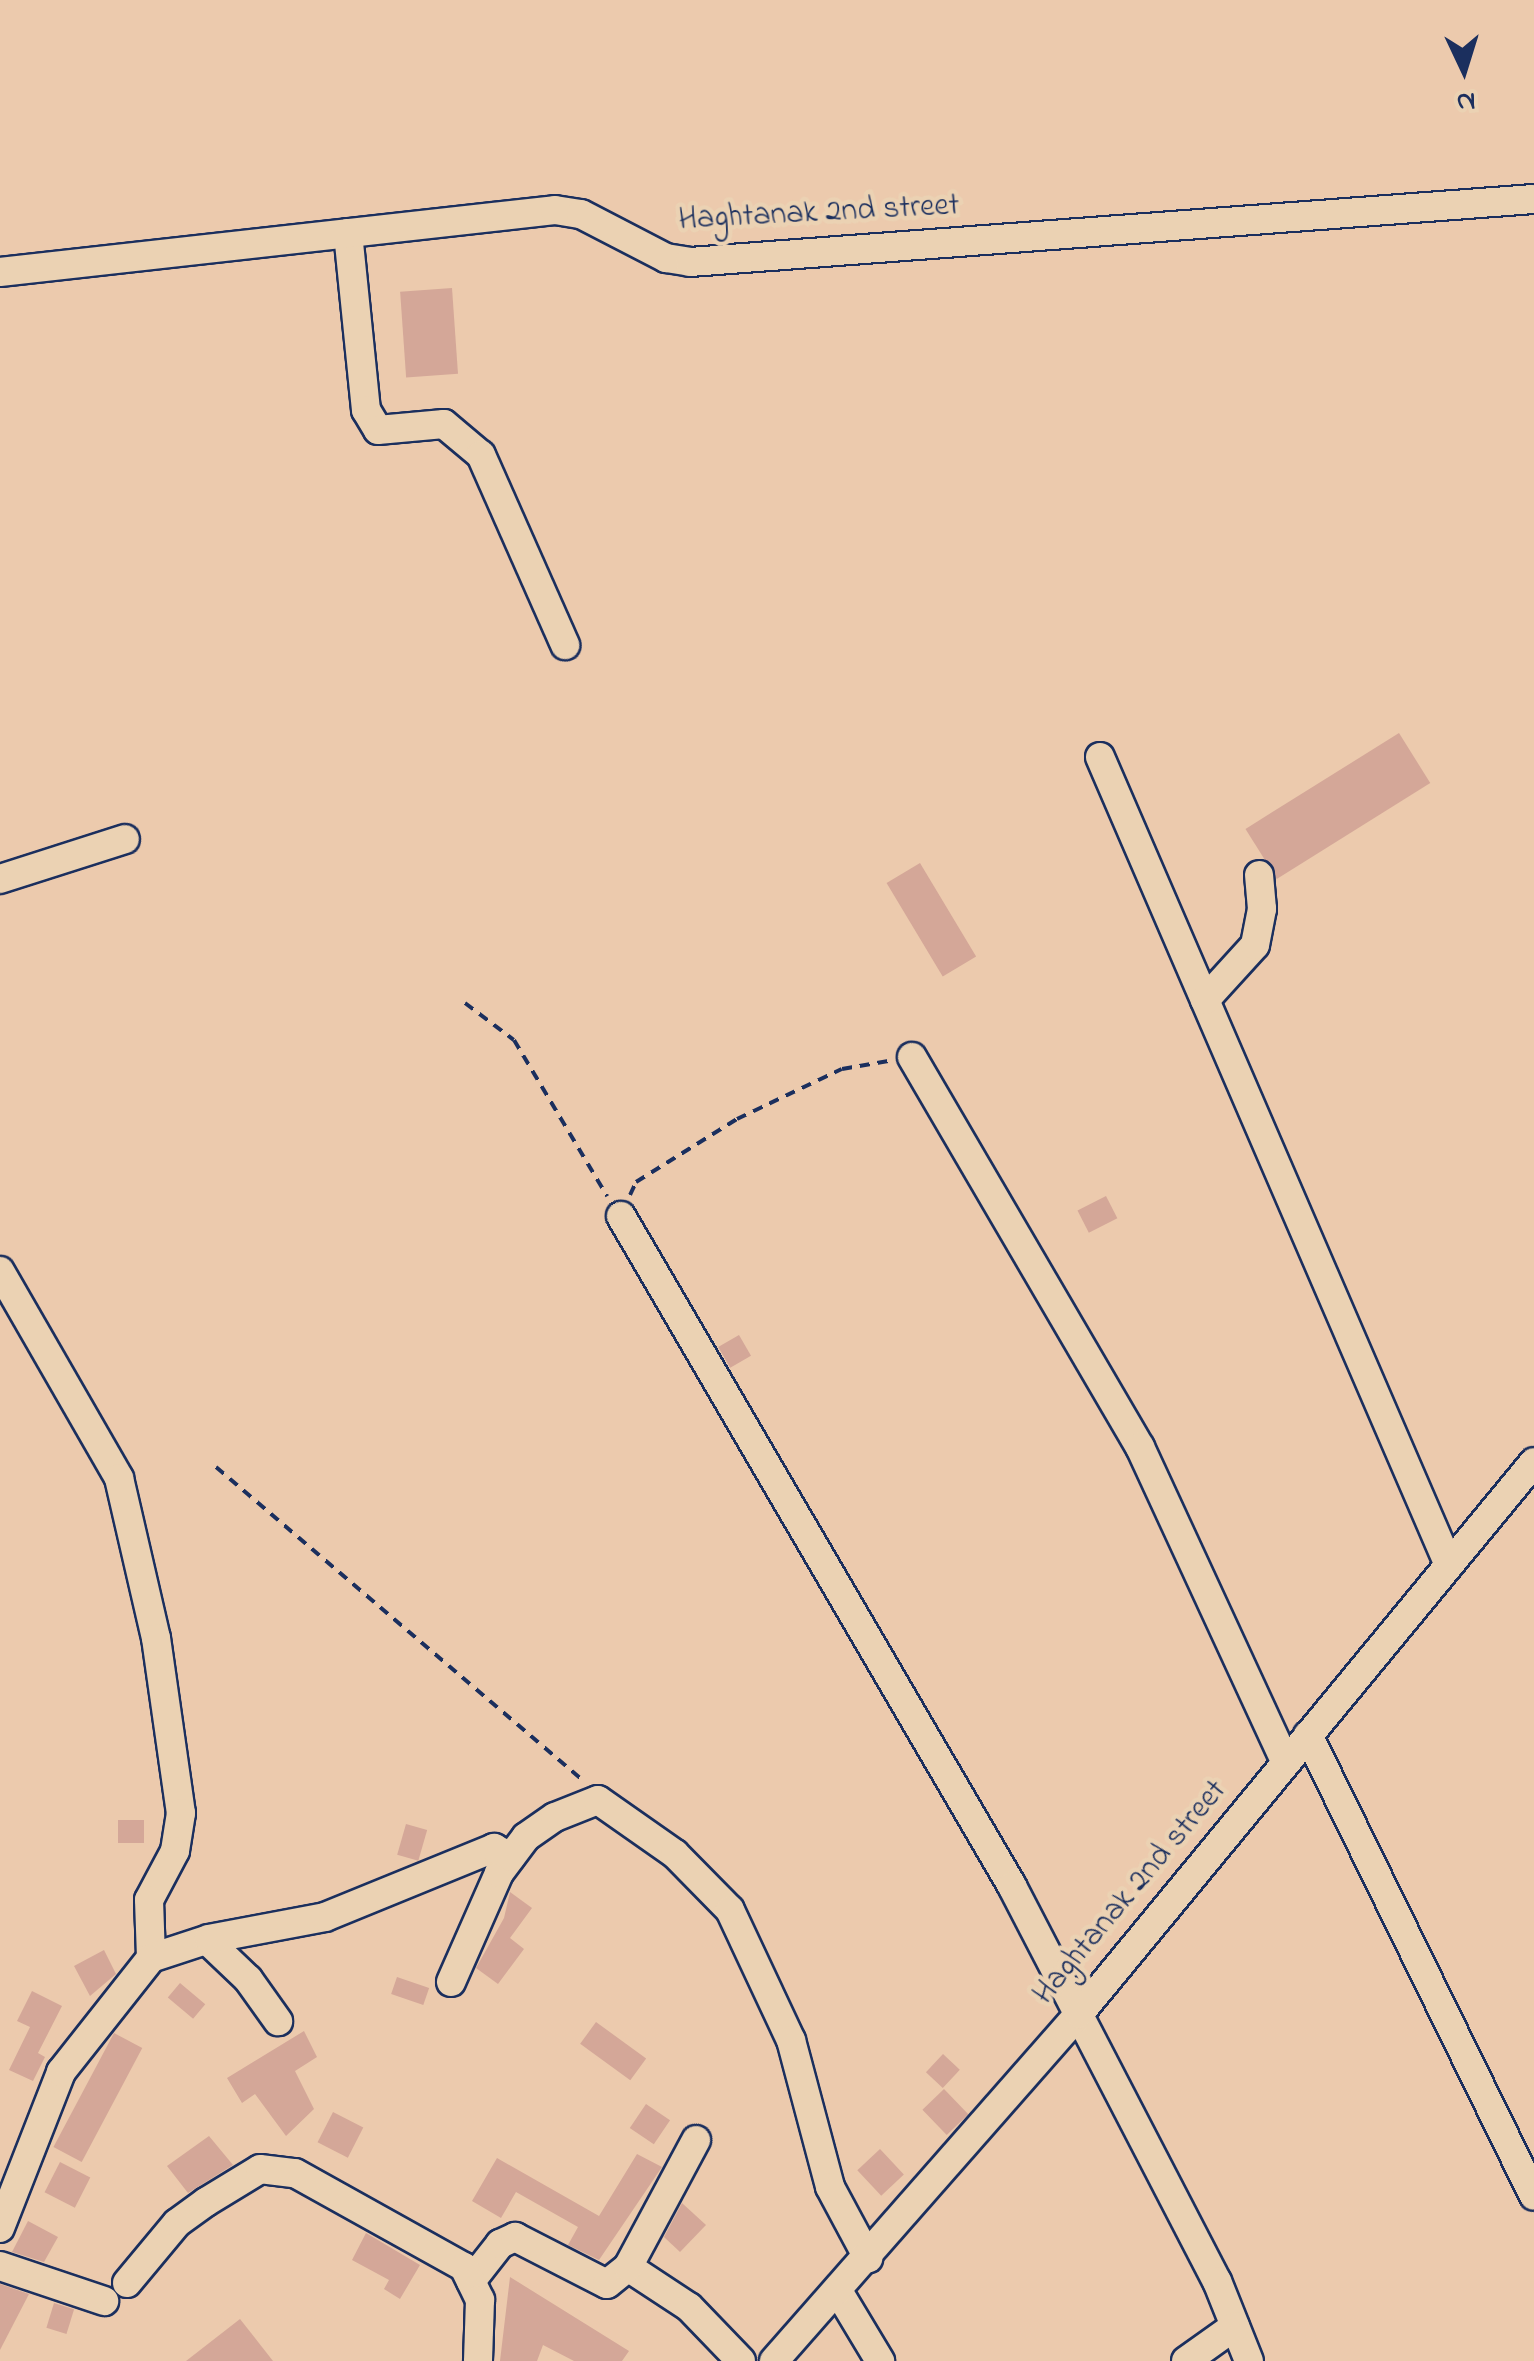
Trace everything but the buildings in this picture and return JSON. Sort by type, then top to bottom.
[{"type":"street","name":"Haghtanak 2nd street","points":[[0,272],[555,210],[581,214],[666,258],[690,262],[1534,199]]},
{"type":"street","points":[[348,233],[366,410],[378,430],[444,424],[480,456],[566,645]]},
{"type":"street","points":[[1100,757],[1449,1564]]},
{"type":"street","points":[[0,879],[124,839]]},
{"type":"street","points":[[1205,1000],[1255,945],[1262,909],[1258,875]]},
{"type":"street","points":[[912,1057],[1140,1447],[1285,1761]]},
{"type":"street","points":[[621,1216],[723,1396],[790,1497],[1079,2014],[1249,2361]]},
{"type":"street","points":[[0,1271],[119,1478],[156,1638],[181,1813],[174,1852],[150,1900],[151,1958]]},
{"type":"street","name":"Haghtanak 2nd street","points":[[774,2361],[1079,2014],[1534,1462]]},
{"type":"street","points":[[1308,1734],[1534,2196]]},
{"type":"street","points":[[450,1982],[510,1857],[555,1816],[598,1800],[675,1854],[730,1910],[791,2040],[830,2187],[868,2258]]},
{"type":"street","points":[[0,2228],[61,2072],[151,1958],[206,1940],[325,1917],[494,1848],[510,1857]]},
{"type":"street","points":[[206,1940],[248,1979],[278,2021]]},
{"type":"street","points":[[471,2281],[500,2244],[515,2237],[607,2284],[628,2267],[696,2140]]},
{"type":"street","points":[[126,2283],[177,2223],[260,2169],[295,2174],[464,2267],[480,2300],[478,2361]]},
{"type":"street","points":[[0,2266],[104,2301]]},
{"type":"street","points":[[628,2267],[689,2307],[741,2361]]},
{"type":"street","points":[[838,2291],[880,2361]]},
{"type":"street","points":[[1186,2361],[1235,2326]]},
{"type":"path","points":[[465,1002],[514,1040],[621,1216]]},
{"type":"path","points":[[621,1216],[636,1182],[737,1119],[842,1069],[912,1057]]},
{"type":"path","points":[[216,1468],[570,1765],[598,1800]]}]
